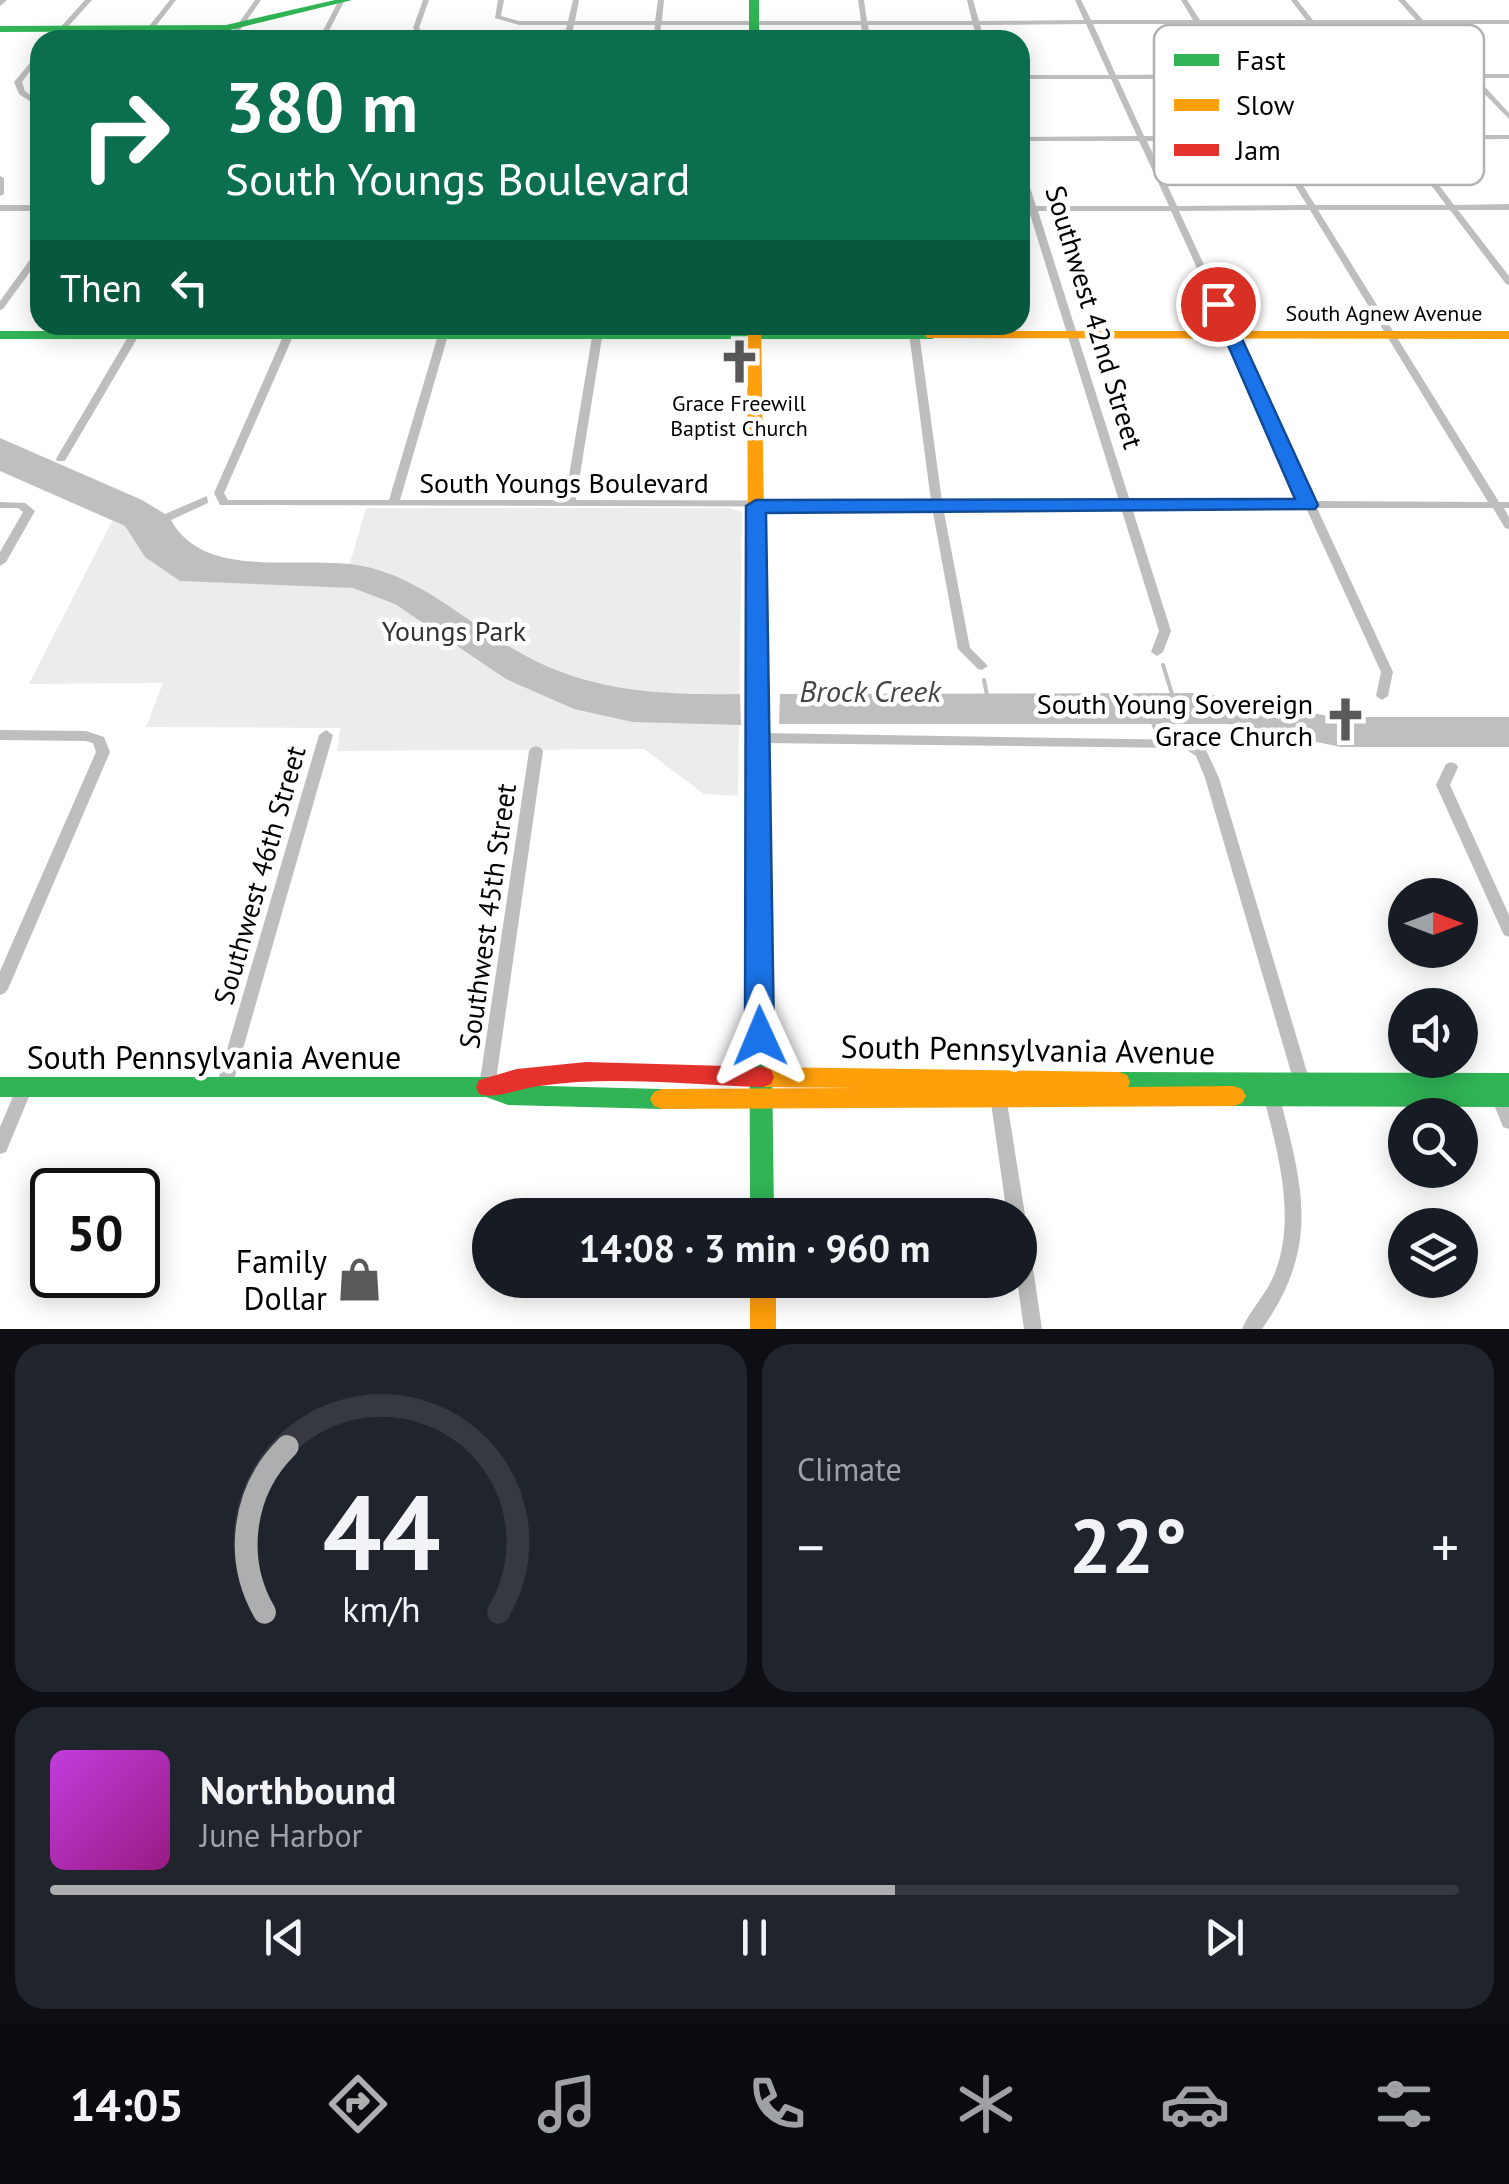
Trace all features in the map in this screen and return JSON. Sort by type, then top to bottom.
[{"type":"main road","points":[[245,30],[343,0]]},
{"type":"main road","points":[[754,0],[754,30]]},
{"type":"main road","points":[[0,29],[30,32]]},
{"type":"main road","name":"South Agnew Avenue","points":[[0,335],[30,334]]},
{"type":"main road","name":"South Agnew Avenue","points":[[1030,334],[1509,335]]},
{"type":"main road","points":[[754,335],[762,1198]]},
{"type":"main road","name":"South Pennsylvania Avenue","points":[[488,1087],[510,1078],[602,1074],[760,1076],[1272,1098],[1506,1092]]},
{"type":"main road","name":"South Pennsylvania Avenue","points":[[0,1087],[488,1087],[526,1096],[762,1099],[996,1088],[1302,1082],[1506,1092]]},
{"type":"main road","points":[[763,1298],[763,1329]]},
{"type":"street","points":[[62,30],[89,0]]},
{"type":"street","points":[[148,30],[174,0]]},
{"type":"street","points":[[237,30],[258,0]]},
{"type":"street","points":[[326,30],[343,0]]},
{"type":"street","points":[[418,30],[426,0]]},
{"type":"street","points":[[502,0],[498,18],[658,23],[733,30]]},
{"type":"street","points":[[569,30],[576,0]]},
{"type":"street","points":[[657,30],[661,0]]},
{"type":"street","points":[[861,0],[865,30]]},
{"type":"street","points":[[970,0],[978,30]]},
{"type":"street","points":[[1078,0],[1154,170]]},
{"type":"street","points":[[1184,0],[1198,23]]},
{"type":"street","points":[[1294,0],[1313,25]]},
{"type":"street","points":[[1401,0],[1425,25]]},
{"type":"street","points":[[782,30],[976,22],[1509,22]]},
{"type":"street","points":[[30,66],[18,82],[30,98]]},
{"type":"street","points":[[1030,77],[1154,77]]},
{"type":"street","points":[[1484,89],[1509,117]]},
{"type":"street","points":[[1484,136],[1509,136]]},
{"type":"street","points":[[1030,138],[1154,138]]},
{"type":"street","points":[[0,178],[0,194]]},
{"type":"street","points":[[1161,185],[1387,672],[1382,696]]},
{"type":"street","points":[[1298,185],[1502,505],[1509,526]]},
{"type":"street","points":[[1435,185],[1509,282]]},
{"type":"street","points":[[1030,209],[1509,207]]},
{"type":"street","points":[[0,208],[30,208]]},
{"type":"street","name":"Southwest 42nd Street","points":[[1030,220],[1074,336],[1165,631],[1157,652]]},
{"type":"street","points":[[0,307],[30,266]]},
{"type":"street","points":[[1497,267],[1509,267]]},
{"type":"street","points":[[61,459],[133,335]]},
{"type":"street","name":"South Youngs Boulevard","points":[[288,335],[219,493],[220,501],[756,506],[1502,505]]},
{"type":"street","points":[[393,504],[443,335]]},
{"type":"street","points":[[570,504],[597,335]]},
{"type":"street","points":[[915,335],[936,506],[964,649],[982,666]]},
{"type":"street","points":[[0,505],[26,507],[27,515],[0,562]]},
{"type":"street","points":[[0,735],[74,735],[99,740],[103,752],[0,989]]},
{"type":"street","name":"Southwest 46th Street","points":[[224,1087],[326,735]]},
{"type":"street","points":[[759,738],[1171,741],[1187,743],[1201,753],[1212,778],[1302,1082],[1272,1098],[1292,1176],[1296,1227],[1291,1254],[1269,1308],[1251,1329]]},
{"type":"street","name":"Southwest 45th Street","points":[[488,1087],[536,751]]},
{"type":"street","points":[[1452,768],[1443,785],[1509,931]]},
{"type":"street","points":[[0,1146],[24,1087]]},
{"type":"street","points":[[996,1088],[1013,1198]]},
{"type":"street","points":[[1506,1092],[1509,1122]]},
{"type":"street","points":[[1029,1298],[1034,1329]]},
{"type":"green space","name":"Youngs Park","points":[[366,508],[730,508],[742,512],[738,796],[704,794],[644,749],[337,751],[340,728],[146,727],[163,683],[29,684],[112,521],[125,526],[145,557],[256,584],[332,585],[350,563]]},
{"type":"shaded area","name":"Brock Creek","points":[[0,438],[142,500],[165,514],[207,496],[208,503],[171,520],[187,540],[209,553],[262,562],[349,564],[375,569],[434,596],[526,656],[578,678],[657,692],[740,694],[741,725],[633,722],[574,709],[506,679],[395,604],[353,588],[180,581],[145,557],[125,526],[0,471]]},
{"type":"shaded area","name":"Brock Creek","points":[[1201,693],[1334,717],[1509,717],[1509,747],[1341,747],[1229,724],[779,724],[780,694]]},
{"type":"waterway","points":[[1163,665],[1172,694]]},
{"type":"waterway","points":[[984,680],[987,695]]},
{"type":"waterway","points":[[1152,720],[1157,734]]},
{"type":"traffic: fast","points":[[0,29],[226,28],[347,0]]},
{"type":"traffic: fast","points":[[754,0],[754,30]]},
{"type":"traffic: fast","points":[[0,335],[932,335]]},
{"type":"traffic: fast","points":[[759,829],[762,1198]]},
{"type":"traffic: fast","points":[[1119,1082],[1509,1083]]},
{"type":"traffic: fast","points":[[0,1087],[487,1087],[508,1095],[662,1099]]},
{"type":"traffic: fast","points":[[1234,1096],[1509,1097]]},
{"type":"traffic: slow","points":[[754,335],[759,829]]},
{"type":"traffic: slow","points":[[932,335],[1509,335]]},
{"type":"traffic: slow","points":[[763,1077],[1119,1082]]},
{"type":"traffic: slow","points":[[662,1099],[1234,1096]]},
{"type":"traffic: slow","points":[[763,1298],[763,1329]]},
{"type":"traffic: jam","points":[[487,1087],[517,1079],[586,1072],[763,1077]]},
{"type":"place","name":"Grace Freewill Baptist Church","points":[[739,361]]},
{"type":"place","name":"South Young Sovereign Grace Church","points":[[1346,719]]},
{"type":"place","name":"Family Dollar","points":[[360,1279]]},
{"type":"route","points":[[760,1036],[756,506],[1308,505],[1218,304]]}]
